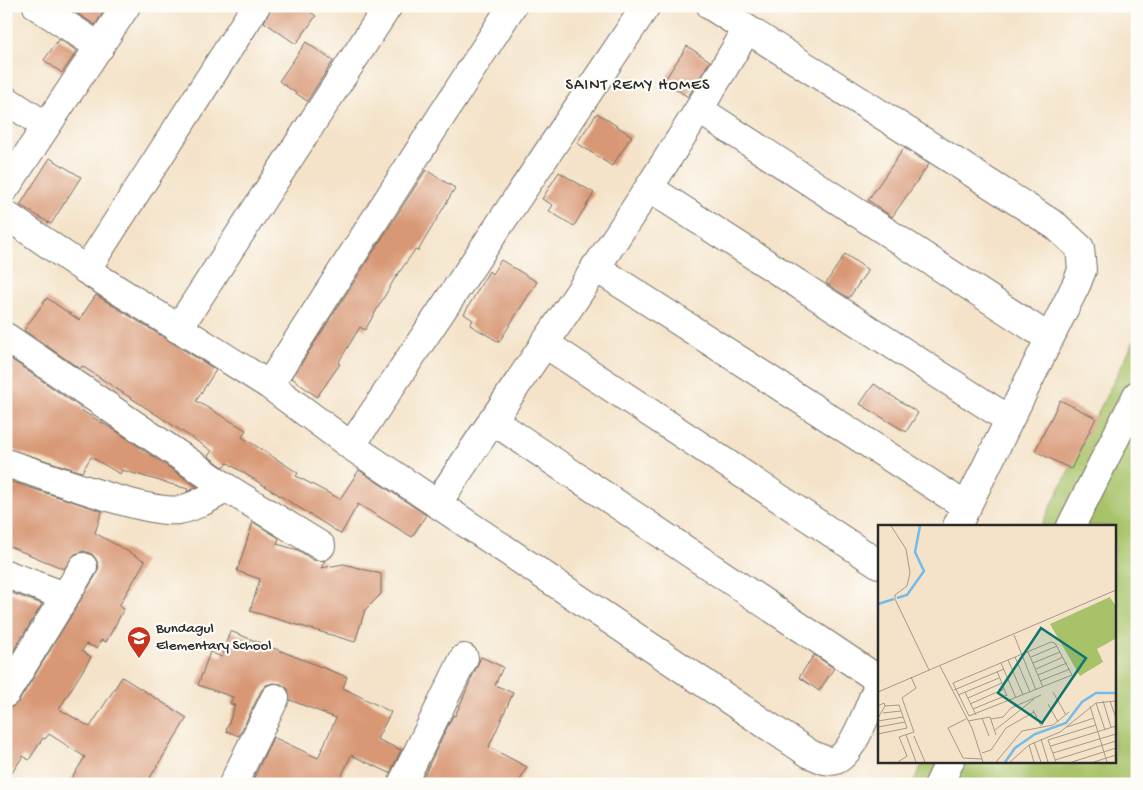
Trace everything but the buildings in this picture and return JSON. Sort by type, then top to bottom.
[{"type":"street","points":[[37,6],[100,47]]},
{"type":"street","points":[[6,187],[126,6]]},
{"type":"street","points":[[86,270],[256,6]]},
{"type":"street","points":[[178,329],[388,6]]},
{"type":"street","points":[[269,385],[512,6]]},
{"type":"street","points":[[350,446],[646,6]]},
{"type":"street","points":[[595,267],[962,516],[1082,270],[1083,257],[1080,248],[1075,241],[1056,226],[711,6]]},
{"type":"street","points":[[436,504],[649,188],[700,110],[746,30]]},
{"type":"street","points":[[6,100],[46,126]]},
{"type":"street","points":[[700,110],[1049,338]]},
{"type":"street","points":[[649,188],[1008,419]]},
{"type":"street","points":[[6,215],[86,270],[269,385],[350,446],[810,754],[824,760],[837,760],[844,754],[856,736],[878,684]]},
{"type":"street","points":[[6,337],[227,488],[321,546]]},
{"type":"street","points":[[544,343],[878,563]]},
{"type":"street","points":[[1072,525],[1137,395]]},
{"type":"street","points":[[492,420],[878,681]]},
{"type":"street","points":[[6,463],[124,501],[170,510],[191,506],[227,488]]},
{"type":"street","points":[[6,693],[83,567]]},
{"type":"street","points":[[6,574],[65,596]]},
{"type":"street","points":[[402,784],[464,658]]},
{"type":"street","points":[[233,784],[275,698]]},
{"type":"street","points":[[939,784],[950,762]]},
{"type":"green space","points":[[1137,335],[1137,784],[912,784],[923,762],[1116,762],[1116,525],[1042,525]]},
{"type":"place","name":"Bundagul Elementary School","points":[[139,659]]},
{"type":"district","name":"SAINT REMY HOMES","points":[[638,86]]}]
